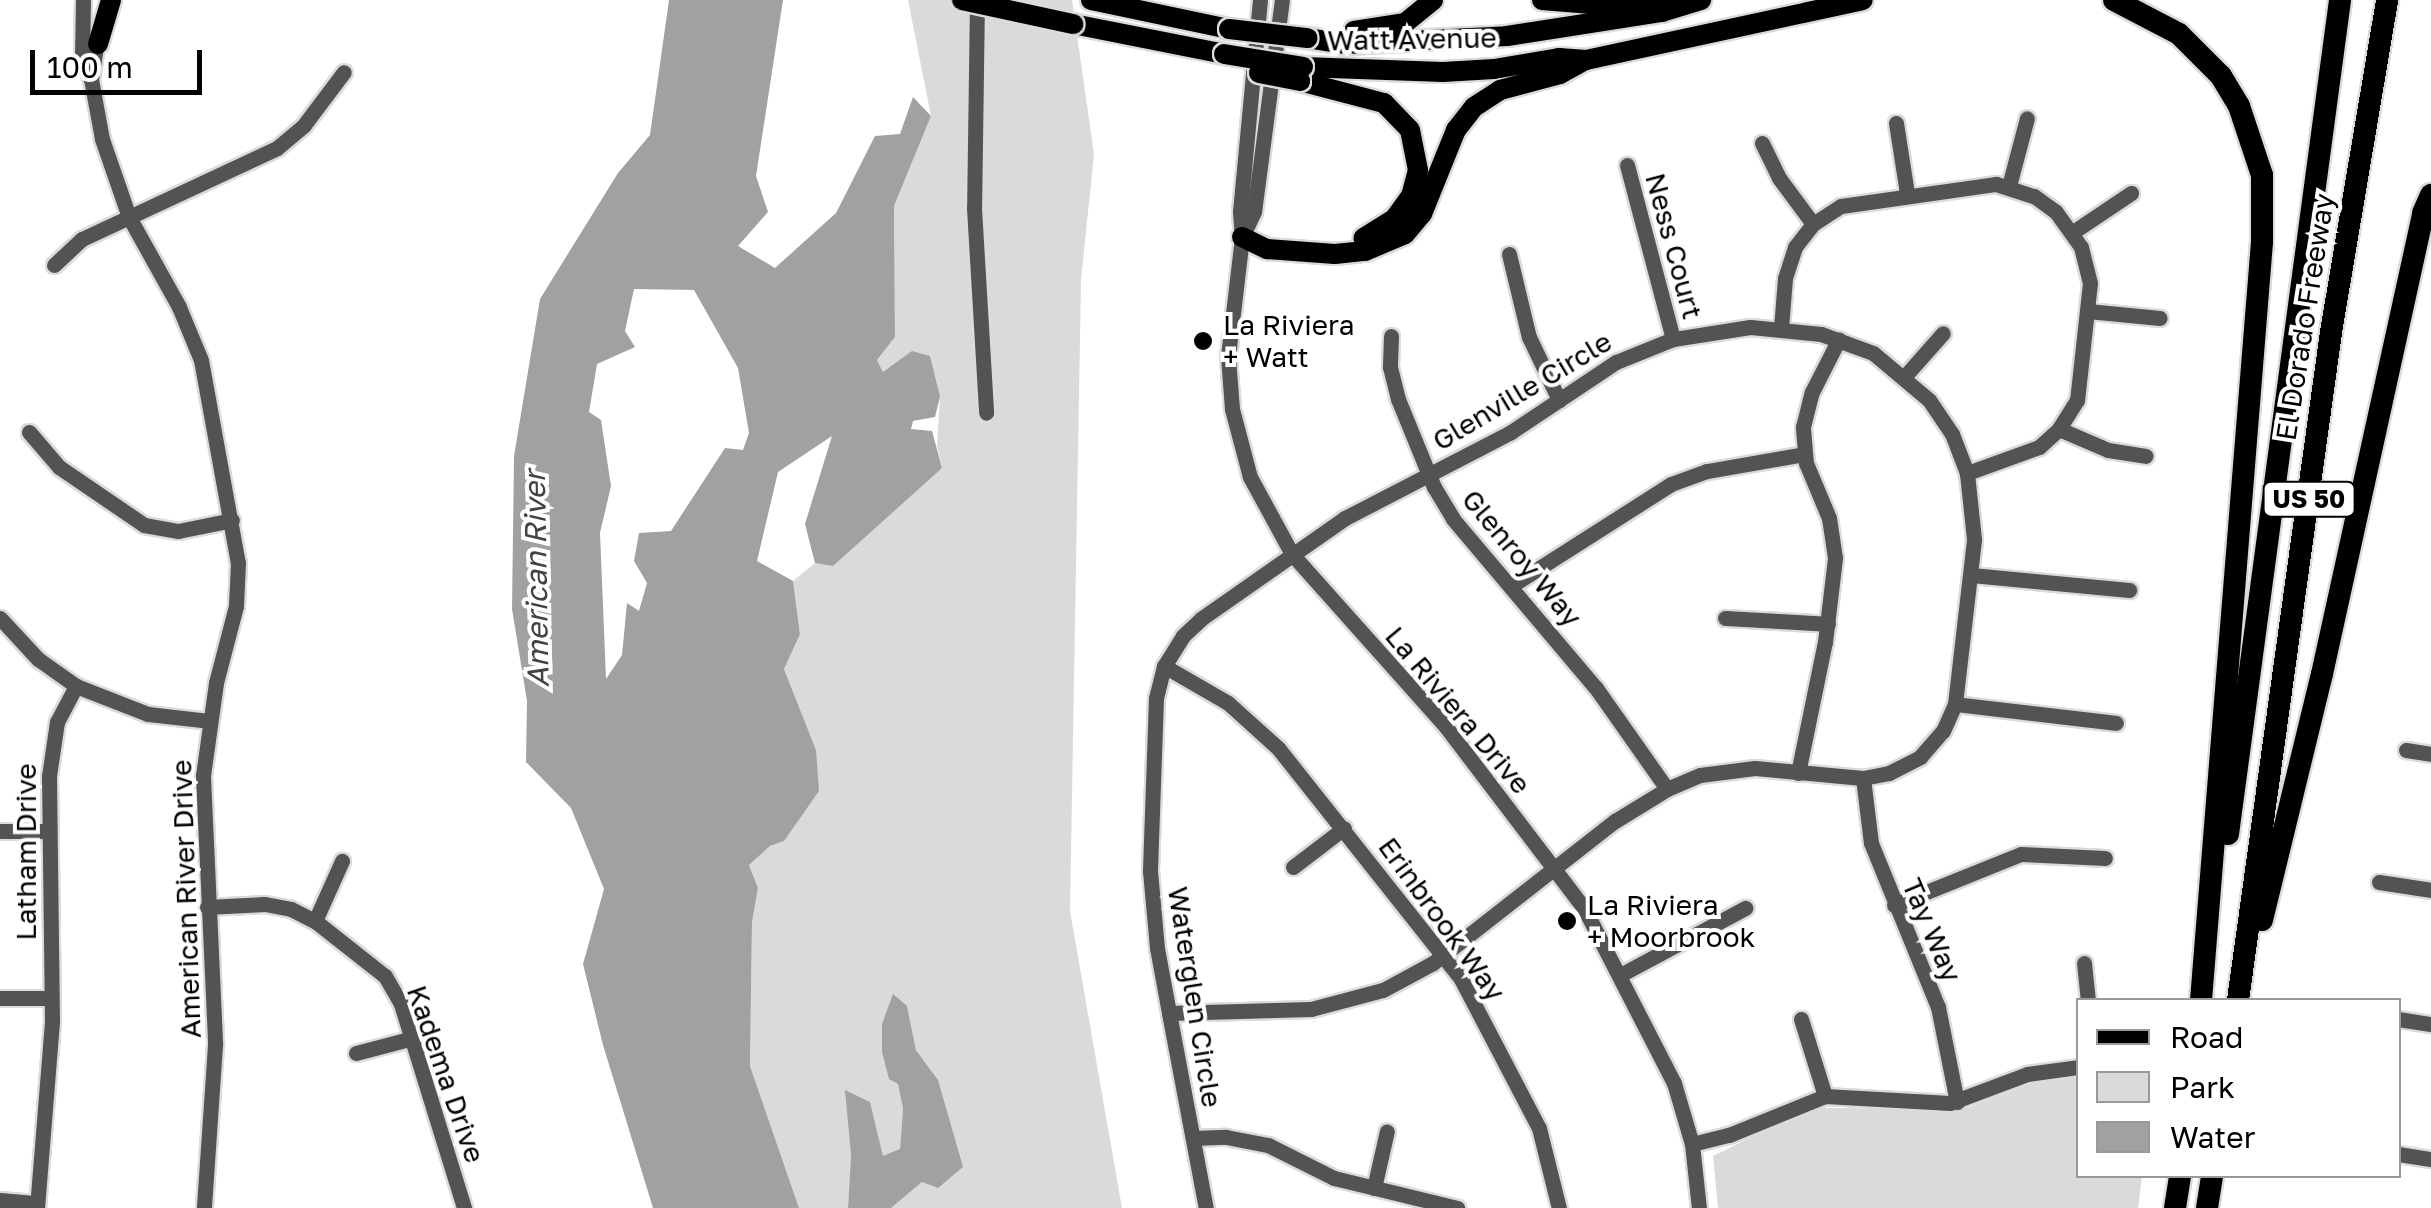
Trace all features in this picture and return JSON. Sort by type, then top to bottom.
[{"type":"highway","points":[[2114,0],[2180,34],[2221,76],[2254,141],[2262,175],[2262,242],[2203,998]]},
{"type":"highway","name":"El Dorado Freeway","points":[[2203,998],[2340,0]]},
{"type":"highway","name":"El Dorado Freeway","points":[[2238,998],[2331,332],[2387,0]]},
{"type":"highway","points":[[2239,998],[2278,864],[2423,213],[2431,195]]},
{"type":"highway","points":[[2175,1208],[2180,1178]]},
{"type":"highway","points":[[2207,1208],[2212,1178]]},
{"type":"main road","points":[[98,44],[111,0]]},
{"type":"main road","points":[[962,0],[1302,74],[1384,104],[1398,116],[1416,150],[1416,184],[1404,209],[1372,236],[1328,243],[1242,237]]},
{"type":"main road","name":"Watt Avenue","points":[[1091,0],[1229,29],[1346,44],[1508,36],[1662,12],[1701,0]]},
{"type":"main road","points":[[1308,38],[1405,23],[1433,0]]},
{"type":"main road","points":[[1542,0],[1591,4],[1670,0]]},
{"type":"main road","name":"Watt Avenue","points":[[1302,74],[1443,72],[1559,58],[1586,60],[1863,0]]},
{"type":"main road","points":[[1242,237],[1267,249],[1335,254],[1365,251],[1405,234],[1422,214],[1456,130],[1474,107],[1500,90],[1560,74],[1586,60]]},
{"type":"street","name":"American River Drive","points":[[83,0],[82,58],[91,79],[102,139],[129,218],[178,307],[201,360],[238,563],[236,606],[209,720],[203,814],[215,1074],[204,1208]]},
{"type":"street","name":"American River Drive","points":[[91,79],[101,0]]},
{"type":"street","points":[[977,0],[974,208],[986,413]]},
{"type":"street","name":"La Riviera Drive","points":[[1260,0],[1240,211],[1242,237],[1228,357],[1232,409],[1257,494],[1292,554],[1446,728],[1584,908],[1668,1066],[1692,1144],[1700,1208]]},
{"type":"street","name":"La Riviera Drive","points":[[1242,237],[1254,212],[1282,0]]},
{"type":"street","points":[[54,264],[74,244],[277,148],[304,125],[344,72]]},
{"type":"street","points":[[2009,186],[2027,118]]},
{"type":"street","points":[[1896,123],[1907,193]]},
{"type":"street","points":[[1762,143],[1779,178],[1813,224]]},
{"type":"street","name":"Ness Court","points":[[1627,165],[1673,339]]},
{"type":"street","points":[[1781,328],[1788,262],[1813,224],[1841,206],[1978,183],[2009,186],[2042,201],[2073,232],[2087,264],[2088,312],[2076,400],[2060,430],[2023,454],[1968,473]]},
{"type":"street","points":[[2073,232],[2131,193]]},
{"type":"street","points":[[1510,254],[1529,336],[1559,400]]},
{"type":"street","points":[[2088,312],[2160,318]]},
{"type":"street","name":"Glenville Circle","points":[[1169,1013],[1282,1011],[1338,1004],[1396,984],[1444,955],[1615,821],[1667,789],[1718,771],[1863,778],[1897,770],[1920,757],[1943,731],[1955,704],[1975,518],[1968,473],[1941,416],[1905,376],[1840,339],[1781,328],[1718,330],[1673,339],[1616,362],[1511,432],[1345,518],[1292,554]]},
{"type":"street","points":[[1905,376],[1943,333]]},
{"type":"street","name":"Glenroy Way","points":[[1391,336],[1392,382],[1429,474],[1453,519],[1596,688],[1667,789]]},
{"type":"street","points":[[1798,772],[1828,624],[1834,538],[1804,454],[1803,428],[1809,400],[1840,339]]},
{"type":"street","points":[[2060,430],[2108,450],[2146,456]]},
{"type":"street","points":[[29,432],[59,468],[144,526],[178,531],[232,520]]},
{"type":"street","points":[[1511,586],[1671,484],[1706,471],[1804,454]]},
{"type":"street","name":"Waterglen Circle","points":[[1206,1208],[1169,1013],[1150,871],[1156,698],[1164,666],[1194,624],[1292,554]]},
{"type":"street","points":[[1971,574],[2129,590]]},
{"type":"street","points":[[0,618],[38,659],[76,686],[148,714],[209,720]]},
{"type":"street","points":[[1725,618],[1828,624]]},
{"type":"street","name":"Erinbrook Way","points":[[1164,666],[1214,693],[1248,720],[1344,828],[1444,955],[1474,999],[1524,1095],[1547,1152],[1558,1208]]},
{"type":"street","name":"Latham Drive","points":[[0,1200],[37,1206],[52,998],[47,831],[52,740],[76,686]]},
{"type":"street","points":[[1955,704],[2116,723]]},
{"type":"street","points":[[2406,750],[2431,754]]},
{"type":"street","name":"Tay Way","points":[[1863,778],[1871,843],[1938,1008],[1957,1102]]},
{"type":"street","name":"Erinbrook Way","points":[[1293,867],[1344,828]]},
{"type":"street","points":[[0,832],[47,831]]},
{"type":"street","points":[[1894,905],[2021,854],[2105,858]]},
{"type":"street","points":[[315,921],[342,862]]},
{"type":"street","points":[[2378,882],[2431,890]]},
{"type":"street","name":"Kadema Drive","points":[[208,907],[265,904],[315,921],[385,976],[401,1004],[464,1208]]},
{"type":"street","points":[[1622,974],[1745,908]]},
{"type":"street","points":[[2084,962],[2088,998]]},
{"type":"street","points":[[0,998],[52,998]]},
{"type":"street","points":[[2401,1019],[2431,1024]]},
{"type":"street","points":[[1801,1020],[1826,1096]]},
{"type":"street","points":[[356,1053],[409,1039]]},
{"type":"street","points":[[1692,1144],[1728,1136],[1826,1096],[1957,1102],[2027,1074],[2076,1067]]},
{"type":"street","points":[[1374,1188],[1387,1132]]},
{"type":"street","points":[[1193,1138],[1226,1137],[1268,1144],[1334,1178],[1457,1208]]},
{"type":"street","points":[[2401,1154],[2431,1159]]},
{"type":"green space","points":[[908,0],[1072,0],[1094,154],[1081,280],[1070,911],[1122,1208],[891,1208],[922,1182],[938,1080],[916,1050],[907,1006],[889,1078],[898,1084],[903,1109],[900,1150],[883,1157],[870,1102],[846,1091],[851,1155],[848,1208],[799,1208],[750,1066],[752,922],[758,888],[749,865],[770,846],[784,841],[816,750],[784,669],[800,633],[793,581],[815,563],[833,565],[942,467],[937,446],[940,397],[883,372],[877,360],[895,337],[894,206],[931,116]]},
{"type":"green space","points":[[2048,1077],[2076,1077],[2076,1178],[2142,1178],[2138,1208],[1718,1208],[1713,1156],[1784,1121],[1824,1108],[1965,1109]]},
{"type":"water","name":"American River","points":[[669,0],[783,0],[756,176],[768,212],[738,246],[775,268],[836,213],[875,136],[900,134],[913,97],[931,116],[894,206],[895,337],[877,360],[883,372],[912,351],[930,356],[940,397],[935,417],[913,421],[911,429],[932,431],[942,468],[833,566],[815,563],[805,524],[832,436],[778,472],[757,561],[793,581],[800,634],[784,669],[816,750],[819,791],[784,841],[770,846],[749,865],[758,888],[752,922],[750,1066],[799,1208],[653,1208],[603,1045],[583,964],[604,889],[571,808],[526,762],[527,701],[512,609],[514,456],[540,299],[618,173],[650,135]],"holes":[[[634,289],[694,290],[738,368],[749,433],[743,450],[725,448],[671,531],[639,533],[634,561],[647,583],[639,611],[627,603],[622,655],[606,679],[600,533],[611,486],[601,420],[589,412],[597,364],[635,347],[625,331]]]},
{"type":"water","points":[[893,994],[907,1006],[916,1050],[938,1080],[963,1167],[938,1188],[922,1182],[891,1208],[848,1208],[851,1155],[845,1090],[870,1102],[883,1156],[900,1149],[903,1109],[898,1084],[889,1079],[882,1052],[882,1024]]},
{"type":"place","name":"La Riviera + Watt","points":[[1203,341]]},
{"type":"place","name":"La Riviera + Moorbrook","points":[[1567,921]]}]
